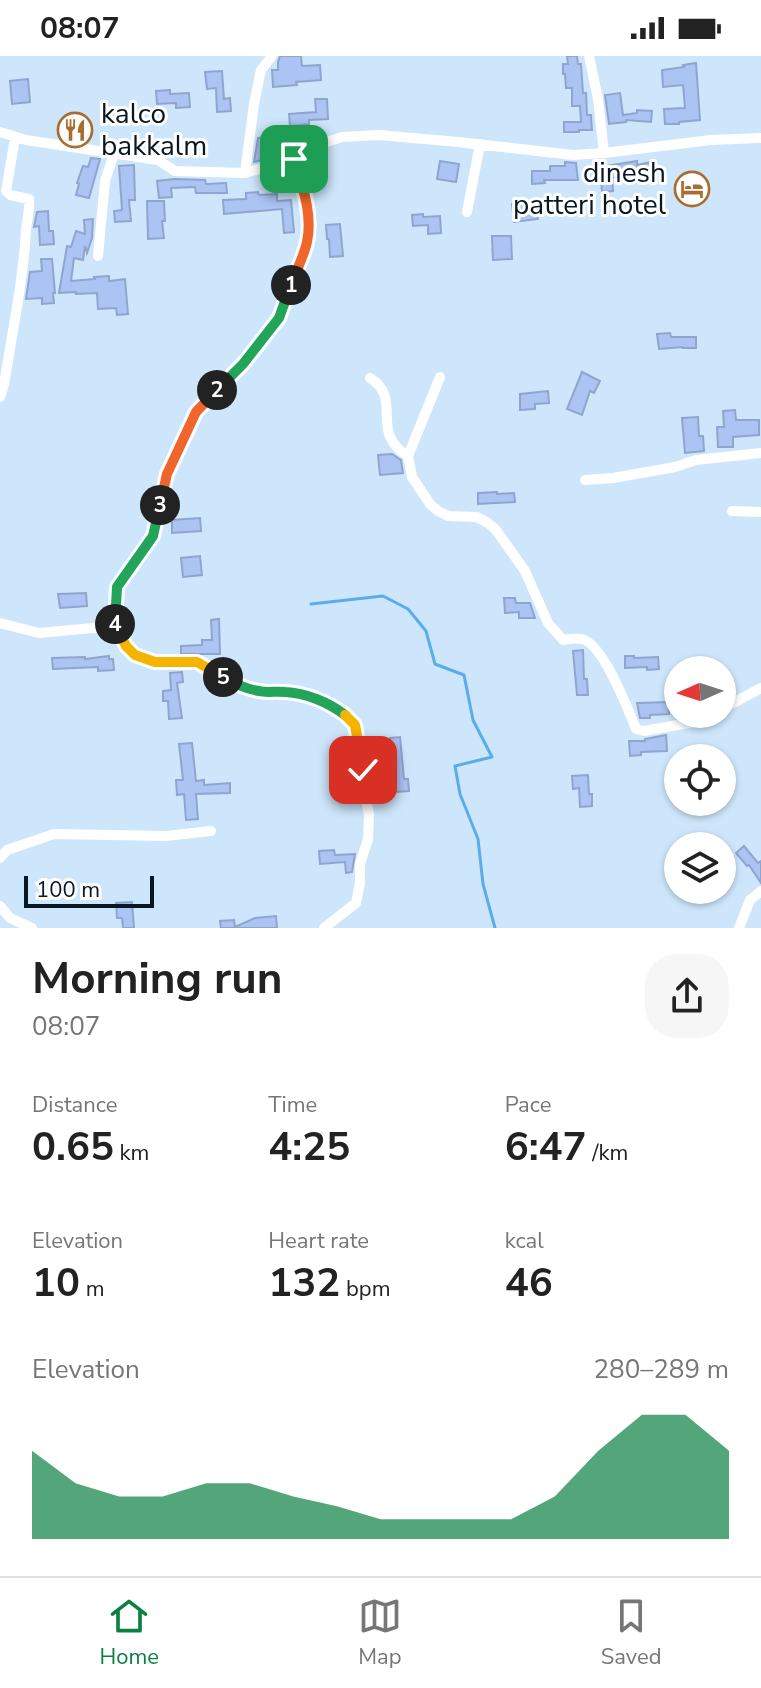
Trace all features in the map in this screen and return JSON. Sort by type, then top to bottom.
[{"type":"street","points":[[245,173],[261,70],[272,56]]},
{"type":"street","points":[[589,56],[604,153]]},
{"type":"street","points":[[0,132],[15,138],[158,160],[175,171],[245,173],[294,159],[323,143],[342,137],[379,135],[573,155],[711,140],[761,138]]},
{"type":"street","points":[[0,397],[20,296],[30,203],[29,199],[10,195],[6,191],[15,138]]},
{"type":"street","points":[[467,212],[480,144]]},
{"type":"street","points":[[98,256],[105,181],[114,154]]},
{"type":"street","points":[[294,159],[309,218],[307,242],[279,318],[243,364],[196,412],[167,474],[153,536],[117,587],[115,626],[135,655],[155,662],[197,662],[238,686],[259,692],[288,692],[315,698],[335,707],[355,725],[369,814],[368,839],[360,864],[356,903],[324,928]]},
{"type":"street","points":[[440,377],[408,456],[412,477],[430,504],[448,516],[477,517],[488,523],[525,571],[548,623],[563,640],[582,639],[592,644],[614,678],[636,729],[644,731],[664,727]]},
{"type":"street","points":[[370,378],[383,389],[387,405],[385,417],[393,445],[408,456]]},
{"type":"street","points":[[585,480],[675,467],[696,460],[761,453]]},
{"type":"street","points":[[732,511],[761,512]]},
{"type":"street","points":[[0,623],[39,633],[115,626]]},
{"type":"street","points":[[736,701],[761,688]]},
{"type":"street","points":[[0,858],[7,850],[54,834],[166,836],[211,831]]},
{"type":"street","points":[[739,928],[750,900],[761,891]]},
{"type":"street","points":[[0,906],[10,918],[32,928]]},
{"type":"building","points":[[280,56],[301,56],[302,66],[320,65],[321,80],[273,87],[272,70],[278,70]]},
{"type":"building","points":[[567,56],[577,56],[578,64],[581,64],[583,93],[586,93],[587,115],[591,115],[592,130],[564,132],[564,122],[581,122],[580,106],[572,106],[572,88],[566,88],[563,74],[563,64],[568,64]]},
{"type":"building","points":[[696,63],[700,120],[665,124],[664,109],[685,108],[683,85],[663,87],[662,70]]},
{"type":"building","points":[[222,71],[224,99],[230,98],[231,111],[217,112],[216,88],[207,89],[205,72]]},
{"type":"building","points":[[28,79],[30,102],[12,104],[10,81]]},
{"type":"building","points":[[170,90],[170,94],[189,93],[190,107],[176,108],[176,103],[157,104],[156,91]]},
{"type":"building","points":[[620,93],[623,115],[637,113],[637,110],[652,111],[651,122],[626,120],[609,124],[605,95]]},
{"type":"building","points":[[315,99],[327,99],[328,119],[309,120],[309,124],[290,126],[289,114],[316,112]]},
{"type":"building","points":[[283,136],[291,152],[254,162],[258,138]]},
{"type":"building","points":[[91,158],[100,159],[89,198],[76,195],[83,166],[88,167]]},
{"type":"building","points":[[440,161],[459,164],[456,182],[437,179]]},
{"type":"building","points":[[637,161],[637,165],[651,162],[653,171],[638,173],[638,176],[612,178],[613,191],[602,192],[601,179],[608,178],[606,166]]},
{"type":"building","points":[[565,162],[576,163],[578,180],[544,180],[545,183],[532,184],[532,171],[550,171],[550,166],[565,166]]},
{"type":"building","points":[[134,165],[135,200],[129,200],[131,221],[115,222],[114,211],[122,210],[119,166]]},
{"type":"building","points":[[205,180],[206,184],[226,183],[227,193],[196,193],[195,187],[171,188],[172,197],[159,198],[157,181]]},
{"type":"building","points":[[258,192],[259,195],[277,194],[277,201],[291,200],[294,232],[284,233],[282,209],[224,214],[223,200],[246,199],[246,193]]},
{"type":"building","points":[[147,201],[164,201],[164,238],[148,239]]},
{"type":"building","points":[[536,201],[538,219],[514,222],[512,204]]},
{"type":"building","points":[[48,211],[49,231],[53,231],[54,244],[40,245],[39,226],[34,227],[37,212]]},
{"type":"building","points":[[423,214],[423,217],[440,216],[441,233],[428,234],[428,225],[413,226],[412,215]]},
{"type":"building","points":[[93,219],[87,253],[85,246],[83,260],[74,258],[71,281],[109,276],[109,281],[125,279],[128,314],[117,315],[116,308],[98,309],[97,293],[59,293],[67,246],[71,247],[76,231],[85,234],[84,220]]},
{"type":"building","points":[[340,224],[343,256],[330,257],[326,225]]},
{"type":"building","points":[[492,236],[511,236],[512,259],[493,260]]},
{"type":"building","points":[[41,259],[52,259],[54,303],[42,304],[42,298],[26,299],[30,272],[42,271]]},
{"type":"building","points":[[670,333],[671,337],[696,337],[696,348],[659,349],[657,334]]},
{"type":"building","points":[[582,372],[600,381],[594,393],[590,391],[582,415],[567,409]]},
{"type":"building","points":[[548,391],[549,403],[535,404],[535,409],[520,410],[520,394]]},
{"type":"building","points":[[735,410],[736,420],[759,420],[759,435],[733,437],[733,447],[718,447],[717,427],[724,427],[723,411]]},
{"type":"building","points":[[698,417],[704,451],[685,453],[682,418]]},
{"type":"building","points":[[392,454],[401,460],[403,473],[380,475],[378,455]]},
{"type":"building","points":[[478,493],[514,493],[515,502],[478,504]]},
{"type":"building","points":[[200,518],[201,531],[172,533],[172,520]]},
{"type":"building","points":[[200,556],[202,575],[183,577],[181,558]]},
{"type":"building","points":[[86,593],[87,606],[60,608],[58,594]]},
{"type":"building","points":[[504,598],[515,598],[516,603],[530,603],[535,618],[519,618],[519,612],[505,613]]},
{"type":"building","points":[[219,619],[220,654],[181,654],[181,646],[202,645],[202,640],[212,640],[211,620]]},
{"type":"building","points":[[583,650],[588,695],[577,695],[573,651]]},
{"type":"building","points":[[109,656],[113,659],[114,670],[98,671],[98,667],[53,669],[52,658]]},
{"type":"building","points":[[625,656],[658,657],[659,669],[625,668]]},
{"type":"building","points":[[182,672],[183,682],[177,683],[182,718],[169,719],[168,701],[163,701],[163,691],[171,690],[170,673]]},
{"type":"building","points":[[664,702],[664,714],[640,718],[637,703]]},
{"type":"building","points":[[666,735],[664,751],[630,756],[629,741]]},
{"type":"building","points":[[400,737],[404,779],[408,779],[409,791],[395,792],[390,738]]},
{"type":"building","points":[[192,743],[196,781],[204,780],[204,785],[230,783],[230,793],[196,794],[198,819],[186,820],[184,794],[177,795],[176,780],[183,780],[179,744]]},
{"type":"building","points":[[588,775],[592,806],[580,807],[579,788],[573,789],[572,776]]},
{"type":"building","points":[[744,846],[758,863],[761,861],[761,883],[749,865],[736,853]]},
{"type":"building","points":[[334,850],[335,855],[355,854],[352,872],[346,873],[345,862],[320,864],[319,851]]},
{"type":"building","points":[[132,902],[134,928],[123,928],[122,918],[117,918],[116,903]]},
{"type":"building","points":[[276,916],[277,928],[221,928],[220,921],[234,920],[235,927],[255,918]]},
{"type":"waterway","points":[[311,604],[383,596],[408,609],[426,631],[435,664],[464,675],[473,720],[492,757],[455,766],[460,794],[478,839],[483,884],[495,928]]},
{"type":"place","name":"kalco bakkalm","points":[[75,130]]},
{"type":"place","name":"dinesh patteri hotel","points":[[692,189]]},
{"type":"route","points":[[294,159],[309,218],[307,242],[279,318],[243,364],[196,412],[167,474],[153,536],[117,587],[115,626],[135,655],[155,662],[197,662],[238,686],[259,692],[288,692],[315,698],[335,707],[355,725],[363,770]]}]
